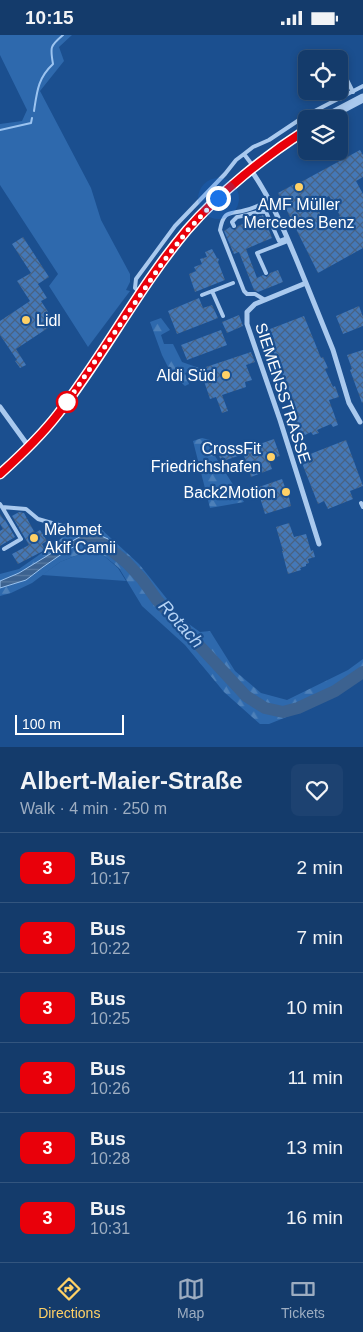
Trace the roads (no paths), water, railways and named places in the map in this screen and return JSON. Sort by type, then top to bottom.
[{"type":"street","points":[[340,110],[363,98]]},
{"type":"street","points":[[0,474],[29,447],[59,413],[141,293],[188,230],[218,198],[298,135]]},
{"type":"street","points":[[253,169],[288,239],[333,350],[349,403],[360,422]]},
{"type":"street","name":"SIEMENSSTRASSE","points":[[306,283],[255,304],[246,312],[247,323],[280,420],[318,544]]},
{"type":"street","points":[[0,407],[29,447]]},
{"type":"lane","points":[[348,82],[353,92]]},
{"type":"lane","points":[[348,95],[363,86]]},
{"type":"lane","points":[[141,293],[135,289],[136,279],[175,226],[236,160],[253,147],[269,140],[305,116],[338,100]]},
{"type":"lane","points":[[244,154],[253,169]]},
{"type":"lane","points":[[265,300],[255,295],[247,294],[244,291],[220,229],[222,221],[228,214],[249,209],[269,201]]},
{"type":"lane","points":[[234,225],[232,223],[237,217],[259,211],[266,212],[279,241],[288,239]]},
{"type":"lane","points":[[266,273],[257,253],[288,239]]},
{"type":"lane","points":[[202,295],[233,283]]},
{"type":"lane","points":[[212,291],[223,316]]},
{"type":"lane","points":[[1,505],[26,509],[38,519],[69,528]]},
{"type":"lane","points":[[1,505],[21,539],[4,549]]},
{"type":"waterway","points":[[34,111],[41,80],[53,64],[52,47],[63,35]]},
{"type":"waterway","points":[[0,130],[31,123],[32,118]]},
{"type":"waterway","name":"Rotach","points":[[111,550],[142,579],[157,600],[246,696],[265,708],[283,712],[298,708],[335,691],[363,672]]},
{"type":"place","name":"AMF Müller Mercedes Benz","points":[[299,187]]},
{"type":"place","name":"Lidl","points":[[26,320]]},
{"type":"place","name":"Aldi Süd","points":[[226,375]]},
{"type":"place","name":"CrossFit Friedrichshafen","points":[[271,457]]},
{"type":"place","name":"Back2Motion","points":[[286,492]]},
{"type":"place","name":"Mehmet Akif Camii","points":[[34,538]]}]
